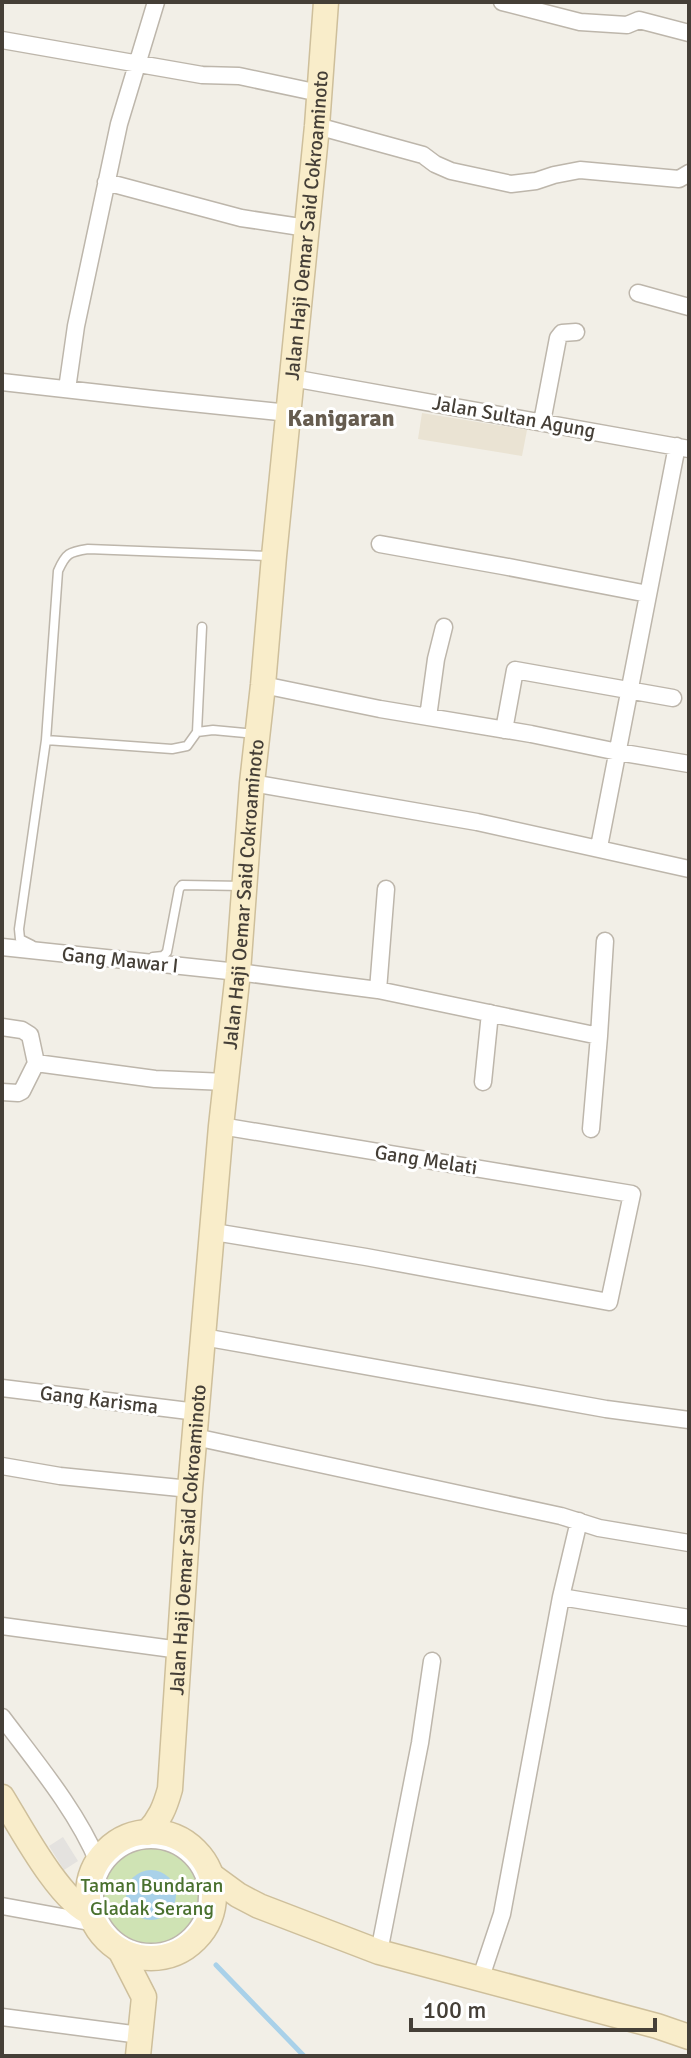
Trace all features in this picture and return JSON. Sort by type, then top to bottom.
[{"type":"main road","name":"Jalan Haji Oemar Said Cokroaminoto","points":[[170,1789],[190,1489],[221,1126],[238,972],[252,783],[317,126],[326,2]]},
{"type":"main road","points":[[147,1833],[159,1820],[170,1789]]},
{"type":"main road","points":[[170,1789],[189,1850]]},
{"type":"main road","points":[[2,1797],[51,1876],[93,1918]]},
{"type":"main road","points":[[147,1833],[168,1835],[203,1858],[212,1876],[215,1896],[211,1915],[197,1938],[176,1953],[158,1958],[138,1957],[120,1950],[105,1938],[93,1918],[88,1896],[94,1871],[111,1847],[127,1837],[147,1833]]},
{"type":"main road","points":[[51,1876],[94,1871]]},
{"type":"main road","points":[[212,1876],[259,1906],[379,1952],[689,2037]]},
{"type":"main road","points":[[211,1915],[240,1905],[259,1906]]},
{"type":"main road","points":[[120,1950],[144,1997]]},
{"type":"main road","points":[[139,2046],[144,1997],[176,1953]]},
{"type":"street","points":[[67,389],[76,326],[119,124],[156,2]]},
{"type":"street","points":[[502,2],[580,22],[627,25],[639,20],[689,33]]},
{"type":"street","points":[[639,20],[645,2]]},
{"type":"street","points":[[2,40],[202,75],[239,76],[319,93]]},
{"type":"street","points":[[317,126],[423,155],[451,171],[511,184],[580,170],[679,179],[689,173]]},
{"type":"street","points":[[106,182],[241,218],[307,228]]},
{"type":"street","points":[[638,293],[689,307]]},
{"type":"street","points":[[542,422],[558,338],[562,333],[576,332]]},
{"type":"street","name":"Jalan Sultan Agung","points":[[292,378],[685,446]]},
{"type":"street","points":[[2,382],[289,413]]},
{"type":"street","points":[[599,847],[648,594],[685,446]]},
{"type":"street","points":[[380,544],[648,594]]},
{"type":"street","points":[[428,717],[444,627]]},
{"type":"street","points":[[504,730],[515,670],[673,698]]},
{"type":"street","points":[[263,685],[689,764]]},
{"type":"street","points":[[252,783],[477,822],[689,869]]},
{"type":"street","points":[[378,990],[386,889]]},
{"type":"street","points":[[591,1129],[605,941]]},
{"type":"street","name":"Gang Mawar I","points":[[2,947],[378,990],[599,1036]]},
{"type":"street","points":[[483,1082],[490,1013]]},
{"type":"street","points":[[2,1027],[22,1030],[30,1035],[36,1063],[22,1091],[2,1092]]},
{"type":"street","points":[[36,1063],[155,1079],[226,1082]]},
{"type":"street","name":"Gang Melati","points":[[214,1232],[609,1302],[632,1194],[221,1126]]},
{"type":"street","points":[[203,1337],[606,1409],[689,1420]]},
{"type":"street","name":"Gang Karisma","points":[[2,1388],[197,1412]]},
{"type":"street","points":[[195,1437],[546,1512],[599,1528],[689,1543]]},
{"type":"street","points":[[2,1466],[60,1476],[190,1489]]},
{"type":"street","points":[[480,1980],[502,1914],[561,1597],[579,1521]]},
{"type":"street","points":[[561,1597],[689,1618]]},
{"type":"street","points":[[2,1626],[180,1650]]},
{"type":"street","points":[[379,1952],[420,1743],[432,1661]]},
{"type":"street","points":[[2,1717],[88,1837],[94,1871]]},
{"type":"street","points":[[155,1840],[189,1850],[202,1871],[208,1890],[206,1909],[198,1927],[185,1941],[167,1950],[149,1952],[132,1949],[116,1940],[104,1927],[97,1911],[95,1894],[98,1876],[106,1861],[119,1849],[135,1842],[155,1840]]},
{"type":"street","points":[[2,1906],[93,1918]]},
{"type":"street","points":[[2,2017],[139,2046]]},
{"type":"lane","points":[[245,886],[182,885],[167,952],[159,958],[28,944],[20,939],[46,740],[58,571],[63,559],[71,552],[88,549],[274,556]]},
{"type":"lane","points":[[46,740],[172,749],[187,746],[197,732],[202,627]]},
{"type":"lane","points":[[197,732],[213,730],[257,734]]},
{"type":"shaded area","points":[[422,413],[527,430],[522,456],[418,439]]},
{"type":"shaded area","points":[[63,1837],[78,1861],[64,1870],[49,1846]]},
{"type":"green space","name":"Taman Bundaran Gladak Serang","points":[[152,1844],[172,1848],[189,1859],[200,1876],[204,1896],[200,1916],[189,1933],[172,1944],[152,1948],[132,1944],[115,1933],[104,1916],[100,1896],[104,1876],[115,1859],[132,1848]]},
{"type":"water","points":[[151,1870],[169,1877],[176,1895],[169,1913],[151,1920],[133,1913],[126,1895],[133,1877]]},
{"type":"waterway","points":[[216,1965],[304,2056]]},
{"type":"district","name":"Kanigaran","points":[[341,418]]}]
